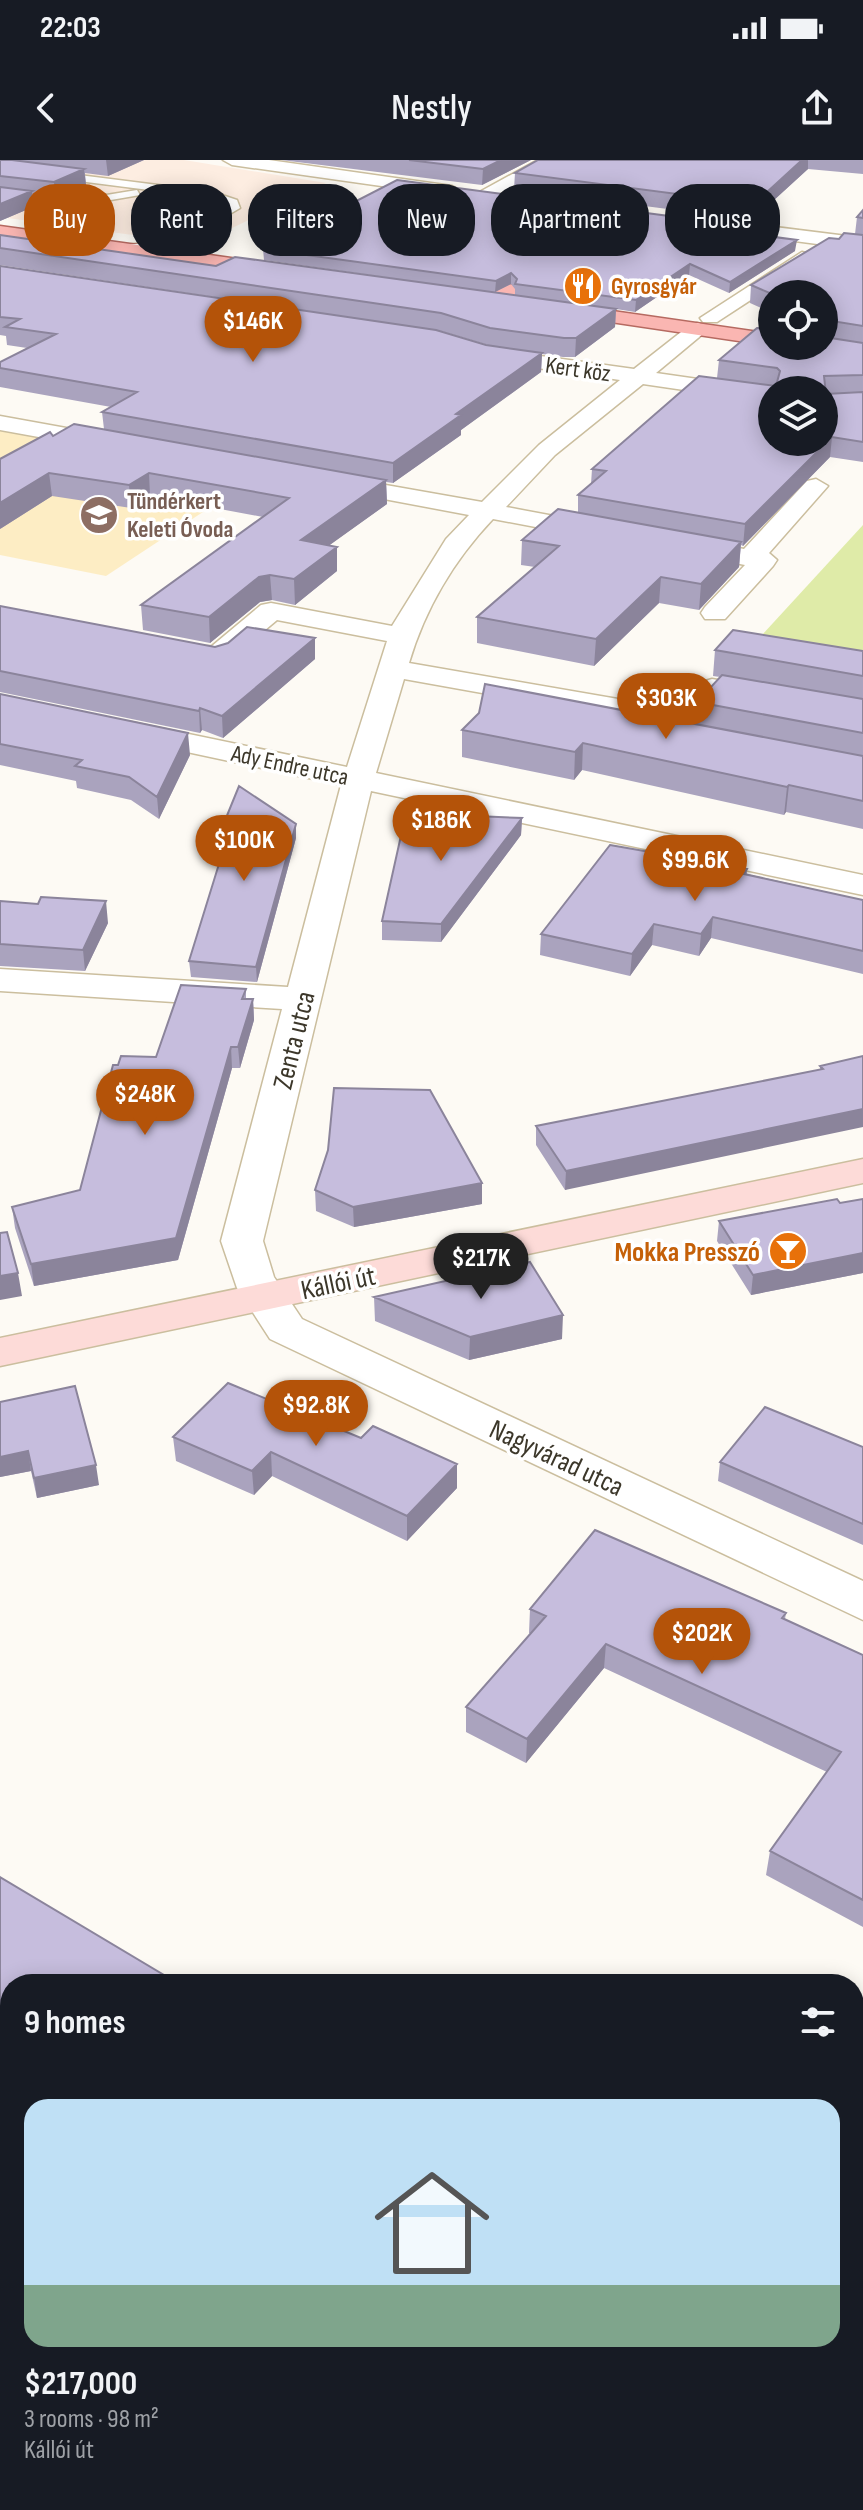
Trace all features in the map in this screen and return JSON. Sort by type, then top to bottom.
[{"type":"main road","points":[[0,220],[131,238]]},
{"type":"main road","points":[[0,232],[24,235]]},
{"type":"main road","points":[[190,256],[304,268],[232,255]]},
{"type":"main road","points":[[426,285],[704,324],[758,337]]},
{"type":"main road","points":[[704,324],[758,326]]},
{"type":"main road","name":"Kállói út","points":[[0,1352],[863,1171]]},
{"type":"street","points":[[232,160],[491,196]]},
{"type":"street","points":[[483,195],[551,160]]},
{"type":"street","points":[[663,219],[863,244]]},
{"type":"street","name":"Zenta utca","points":[[263,1298],[244,1257],[242,1241],[358,780],[403,636],[455,544],[547,450],[704,324],[831,240]]},
{"type":"street","name":"Kert köz","points":[[456,345],[486,355],[758,394]]},
{"type":"street","points":[[0,423],[140,448]]},
{"type":"street","points":[[309,479],[627,536]]},
{"type":"street","points":[[750,558],[816,486]]},
{"type":"street","points":[[657,541],[764,560],[715,613]]},
{"type":"street","points":[[173,648],[217,656],[271,611],[403,636]]},
{"type":"street","points":[[391,668],[681,719]]},
{"type":"street","points":[[743,750],[668,736],[712,688],[863,715]]},
{"type":"street","name":"Ady Endre utca","points":[[109,726],[863,885]]},
{"type":"street","points":[[0,980],[304,999]]},
{"type":"street","name":"Nagyvárad utca","points":[[263,1298],[286,1329],[863,1602]]},
{"type":"lane","points":[[0,168],[131,184]]},
{"type":"lane","points":[[0,197],[64,205],[131,193]]},
{"type":"shaded area","points":[[0,160],[184,160],[326,183],[248,184],[248,220],[232,228],[232,184],[131,184],[131,235],[115,233],[115,184],[24,184],[24,220],[0,217]]},
{"type":"shaded area","name":"Tündérkert Keleti Óvoda","points":[[0,428],[259,475],[106,576],[0,555]]},
{"type":"green space","points":[[863,525],[863,656],[761,636]]},
{"type":"building","points":[[0,160],[84,169],[54,182],[0,176]]},
{"type":"building","points":[[409,160],[501,160],[483,169]]},
{"type":"building","points":[[538,160],[802,160],[776,184],[665,184],[665,192],[649,190],[649,184],[600,184],[515,173]]},
{"type":"building","points":[[397,180],[427,184],[389,184]]},
{"type":"building","points":[[0,187],[24,190],[24,194],[0,204]]},
{"type":"building","points":[[378,190],[378,256],[475,256],[475,190],[491,192],[491,256],[649,256],[649,213],[665,215],[665,256],[771,256],[730,282],[690,264],[636,300],[515,284],[517,279],[511,273],[496,281],[314,256],[362,256],[362,198]]},
{"type":"building","points":[[844,233],[863,235],[863,326],[838,322],[838,280],[759,280],[829,238],[839,239]]},
{"type":"building","points":[[0,235],[24,238],[24,252],[0,248]]},
{"type":"building","points":[[780,238],[797,240],[780,251]]},
{"type":"building","points":[[115,252],[216,266],[235,257],[616,309],[576,338],[490,328],[441,313],[54,256],[115,256]]},
{"type":"building","points":[[0,266],[436,330],[486,345],[542,353],[393,463],[102,412],[137,392],[0,368],[0,362],[56,334],[5,327],[20,319],[0,317]]},
{"type":"building","points":[[757,328],[758,360],[838,360],[838,339],[863,343],[863,375],[779,376],[777,368],[719,360]]},
{"type":"building","points":[[699,376],[758,384],[758,456],[813,456],[745,524],[578,495],[606,471],[592,469]]},
{"type":"building","points":[[863,392],[863,442],[838,438],[838,393]]},
{"type":"building","points":[[74,424],[386,480],[301,540],[337,547],[294,579],[270,575],[259,577],[209,617],[141,605],[289,498],[149,473],[129,485],[49,473],[0,503],[0,459],[50,432],[53,436]]},
{"type":"building","points":[[558,509],[741,542],[701,584],[661,577],[596,639],[477,617],[559,546],[522,540]]},
{"type":"building","points":[[0,606],[215,647],[228,643],[247,627],[315,638],[222,716],[200,708],[199,711],[0,671]]},
{"type":"building","points":[[733,630],[863,651],[863,676],[715,650]]},
{"type":"building","points":[[722,675],[863,699],[863,733],[697,702]]},
{"type":"building","points":[[485,684],[863,756],[863,801],[583,743],[575,752],[462,730],[479,713]]},
{"type":"building","points":[[0,694],[188,733],[157,797],[129,777],[75,766],[82,760],[0,744]]},
{"type":"building","points":[[239,786],[296,824],[256,967],[189,961],[223,851],[215,845]]},
{"type":"building","points":[[406,813],[522,818],[441,924],[382,921]]},
{"type":"building","points":[[610,845],[747,869],[744,874],[863,900],[863,951],[713,917],[701,934],[654,924],[632,954],[541,934]]},
{"type":"building","points":[[41,897],[106,901],[83,950],[0,944],[0,901],[38,904]]},
{"type":"building","points":[[181,985],[246,989],[242,999],[253,999],[238,1047],[231,1047],[176,1238],[31,1264],[12,1207],[80,1190],[113,1065],[118,1065],[121,1056],[156,1057]]},
{"type":"building","points":[[863,1056],[863,1109],[566,1171],[536,1126],[823,1069],[820,1066]]},
{"type":"building","points":[[334,1088],[430,1090],[482,1183],[353,1207],[315,1190],[328,1150]]},
{"type":"building","points":[[837,1199],[840,1203],[863,1199],[863,1253],[753,1275],[719,1221]]},
{"type":"building","points":[[7,1232],[18,1273],[0,1276],[0,1233]]},
{"type":"building","points":[[530,1262],[563,1315],[470,1337],[374,1297]]},
{"type":"building","points":[[228,1383],[361,1438],[373,1426],[457,1464],[407,1516],[271,1452],[252,1471],[173,1437]]},
{"type":"building","points":[[75,1386],[96,1465],[34,1478],[28,1451],[0,1457],[0,1402]]},
{"type":"building","points":[[765,1407],[863,1447],[863,1524],[720,1462]]},
{"type":"building","points":[[595,1530],[786,1613],[782,1618],[863,1655],[863,1900],[770,1851],[841,1752],[606,1644],[527,1739],[466,1707],[546,1616],[530,1609]]},
{"type":"building","points":[[0,1877],[162,1974],[0,1974]]},
{"type":"place","name":"Gyrosgyár","points":[[583,286]]},
{"type":"place","name":"Tündérkert Keleti Óvoda","points":[[99,515]]},
{"type":"place","name":"Mokka Presszó","points":[[788,1251]]}]
